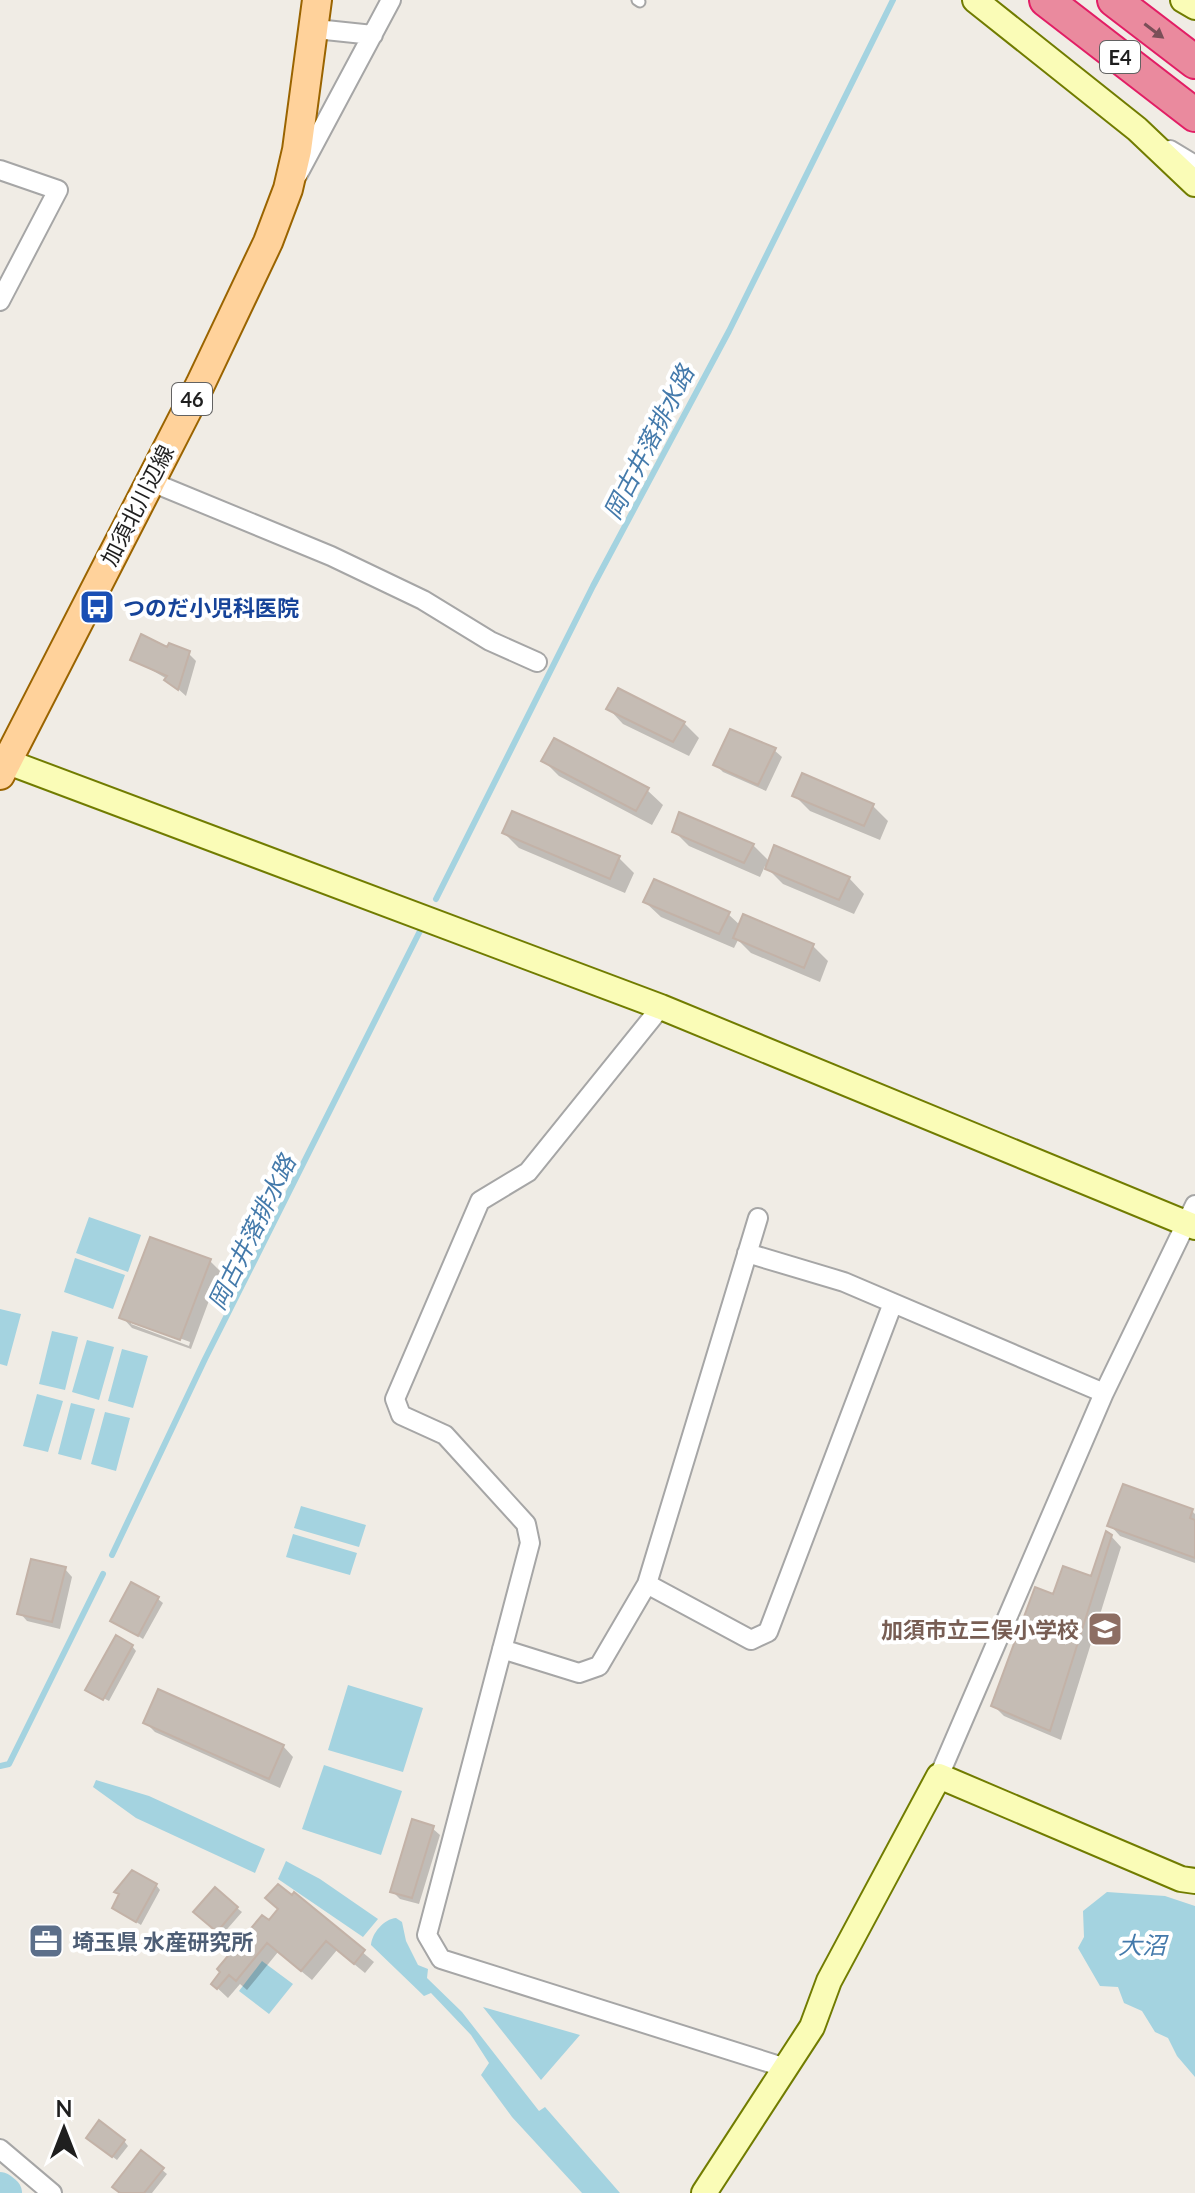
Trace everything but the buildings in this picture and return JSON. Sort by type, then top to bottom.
[{"type":"highway","name":"E4","points":[[1046,0],[1195,115]]},
{"type":"highway","name":"E4","points":[[1114,0],[1195,62]]},
{"type":"main road","name":"加須北川辺線","points":[[2,765],[227,328],[288,189],[315,8]]},
{"type":"street","points":[[288,189],[313,150],[391,0]]},
{"type":"street","points":[[975,0],[1137,129],[1195,184]]},
{"type":"street","points":[[1182,0],[1195,9]]},
{"type":"street","points":[[315,8],[335,34],[373,35]]},
{"type":"street","points":[[1137,129],[1195,165]]},
{"type":"street","points":[[0,170],[58,190],[0,301]]},
{"type":"street","points":[[149,481],[331,556],[423,600],[490,641],[537,662]]},
{"type":"street","points":[[2,765],[427,916],[1192,1218],[1104,1393],[939,1776],[829,1981],[812,2027],[704,2193]]},
{"type":"street","points":[[661,1007],[528,1172],[480,1201],[395,1399],[401,1415],[445,1435],[526,1524],[530,1543],[427,1935],[441,1959],[631,2016],[786,2068]]},
{"type":"street","points":[[502,1649],[579,1673],[599,1666],[647,1584],[758,1218]]},
{"type":"street","points":[[747,1253],[844,1282],[1104,1393]]},
{"type":"street","points":[[647,1584],[751,1640],[768,1632],[893,1303]]},
{"type":"street","points":[[939,1776],[1181,1879],[1195,1881]]},
{"type":"street","points":[[0,2149],[52,2193]]},
{"type":"water","points":[[89,1217],[141,1235],[128,1272],[76,1253]]},
{"type":"water","points":[[75,1258],[125,1275],[113,1309],[64,1292]]},
{"type":"water","points":[[0,1309],[21,1314],[7,1366],[0,1364]]},
{"type":"water","points":[[52,1331],[78,1337],[65,1390],[39,1384]]},
{"type":"water","points":[[87,1340],[114,1347],[99,1400],[72,1392]]},
{"type":"water","points":[[122,1349],[148,1356],[133,1408],[108,1401]]},
{"type":"water","points":[[37,1394],[63,1401],[48,1452],[23,1446]]},
{"type":"water","points":[[71,1403],[95,1409],[81,1460],[58,1454]]},
{"type":"water","points":[[105,1412],[130,1418],[116,1471],[91,1464]]},
{"type":"water","points":[[301,1506],[366,1525],[359,1547],[294,1528]]},
{"type":"water","points":[[293,1534],[357,1553],[350,1575],[286,1557]]},
{"type":"water","points":[[348,1685],[423,1708],[403,1772],[328,1750]]},
{"type":"water","points":[[324,1765],[402,1791],[381,1855],[302,1829]]},
{"type":"water","points":[[96,1780],[149,1796],[265,1849],[255,1873],[136,1818],[93,1787]]},
{"type":"water","points":[[286,1861],[320,1879],[378,1919],[363,1937],[278,1879]]},
{"type":"water","name":"大沼","points":[[1107,1892],[1165,1896],[1195,1906],[1195,2077],[1177,2056],[1168,2038],[1155,2032],[1142,2011],[1124,2003],[1118,1987],[1100,1986],[1078,1948],[1084,1937],[1083,1911]]},
{"type":"water","points":[[396,1918],[402,1922],[406,1941],[418,1965],[428,1969],[427,1978],[462,2012],[539,2111],[545,2107],[620,2193],[582,2193],[512,2117],[481,2075],[489,2063],[471,2035],[431,1993],[424,1996],[371,1945],[379,1927]]},
{"type":"water","points":[[262,1961],[293,1984],[269,2014],[239,1991]]},
{"type":"water","points":[[483,2007],[580,2035],[541,2080]]},
{"type":"waterway","name":"岡古井落排水路","points":[[436,899],[593,586],[729,331],[893,0]]},
{"type":"waterway","name":"岡古井落排水路","points":[[112,1555],[205,1359],[423,925]]},
{"type":"waterway","name":"岡古井落排水路","points":[[0,1766],[9,1764],[103,1574]]},
{"type":"waterway","points":[[0,2189],[5,2193]]},
{"type":"place","name":"つのだ小児科医院","points":[[97,607]]},
{"type":"place","name":"加須市立三俣小学校","points":[[1105,1629]]},
{"type":"place","name":"埼玉県 水産研究所","points":[[46,1941]]}]
